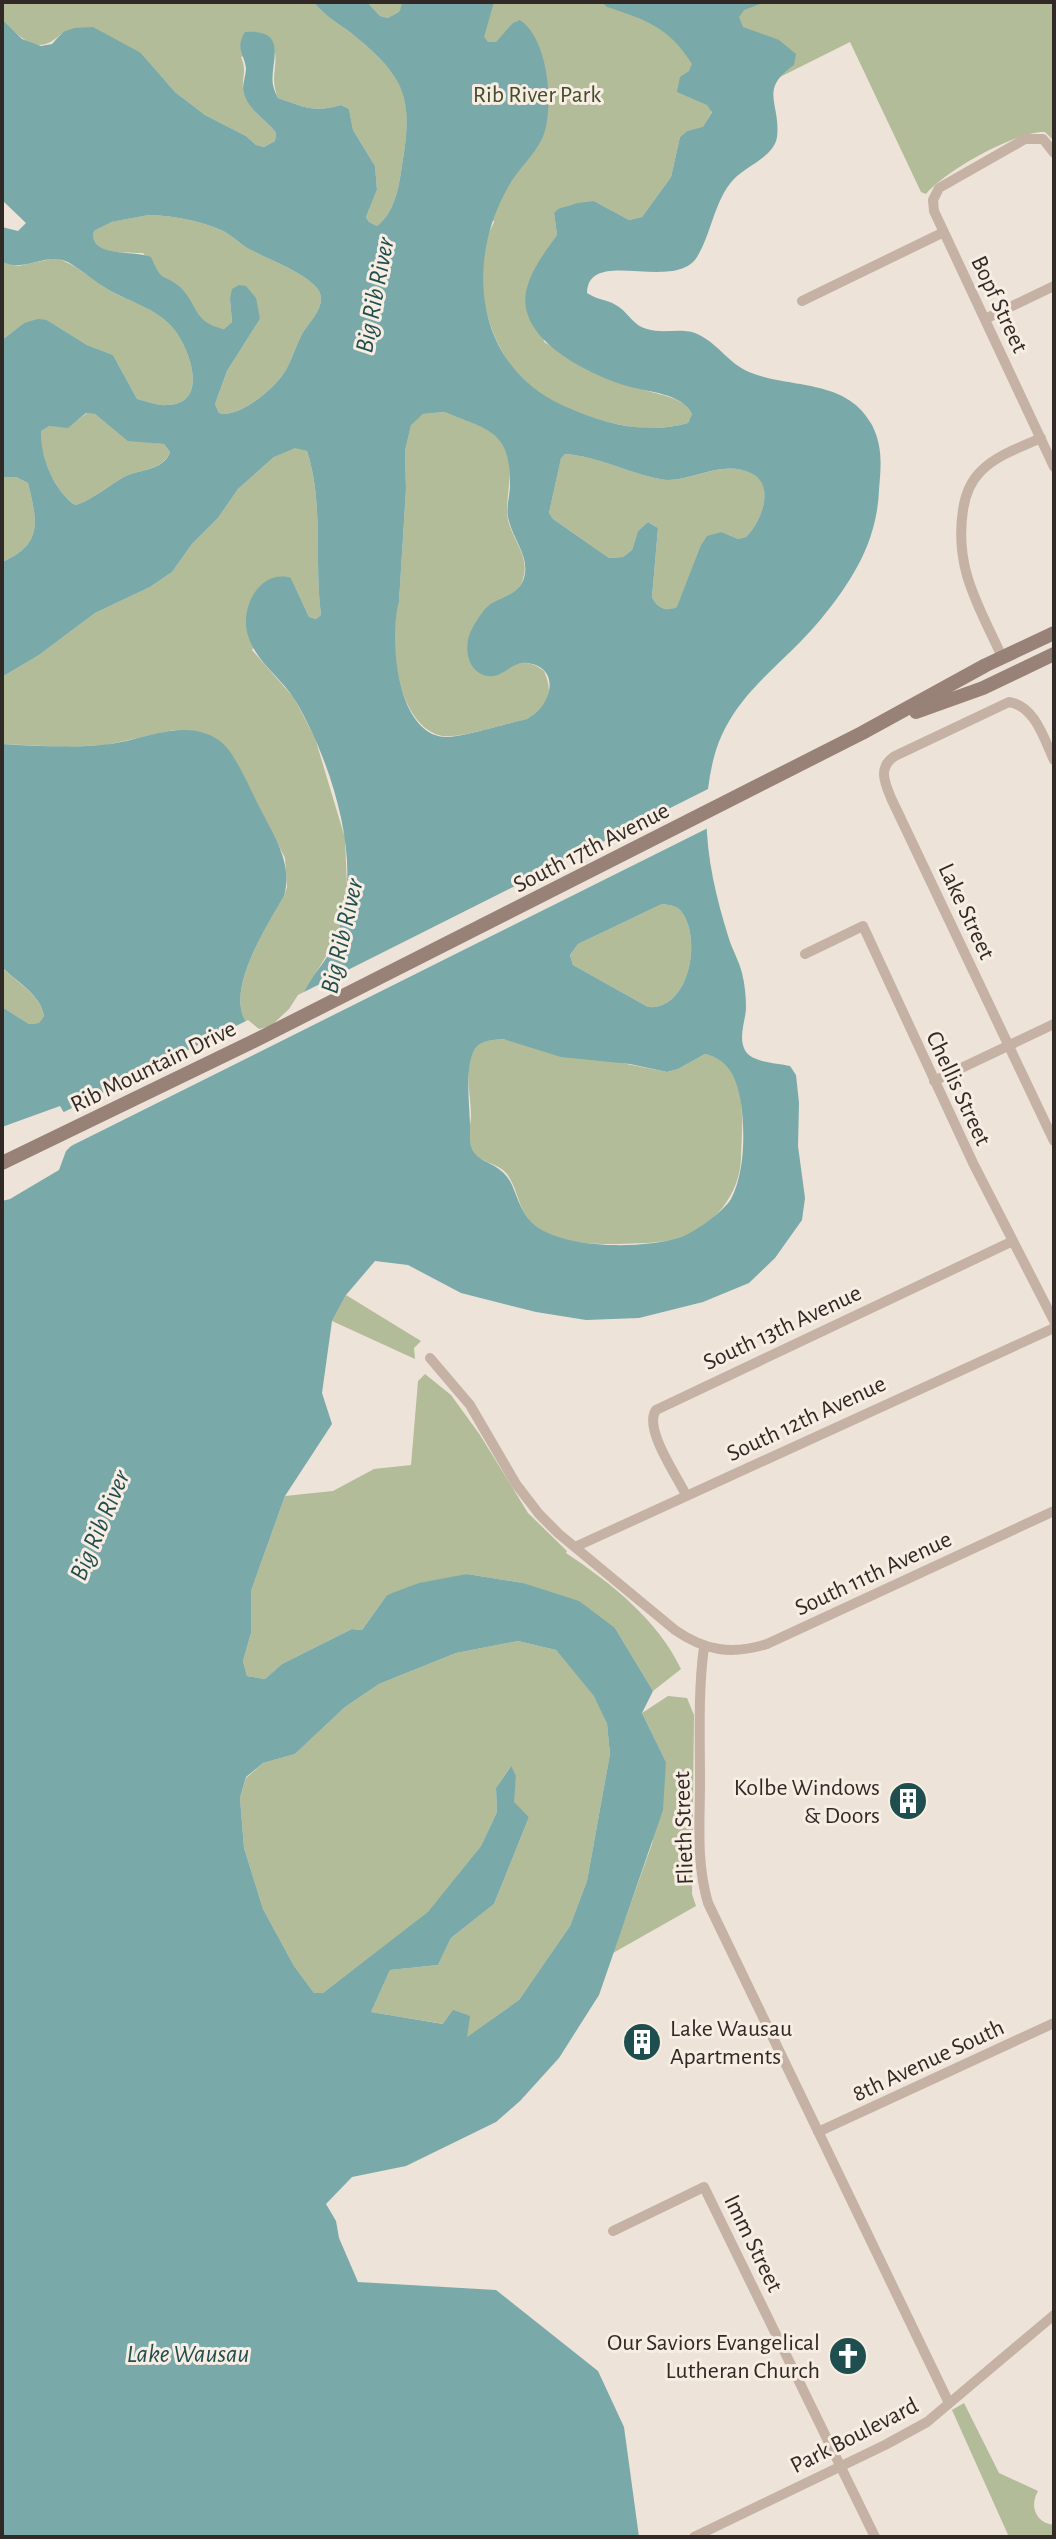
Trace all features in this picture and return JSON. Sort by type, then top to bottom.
[{"type":"main road","name":"South 17th Avenue","points":[[323,1006],[732,800],[1002,657],[1054,633]]},
{"type":"main road","name":"South 17th Avenue","points":[[878,725],[983,688],[1054,654]]},
{"type":"main road","name":"Rib Mountain Drive","points":[[2,1163],[323,1006]]},
{"type":"street","name":"Bopf Street","points":[[1054,153],[1047,141],[1025,139],[939,188],[933,200],[934,211],[1054,467]]},
{"type":"street","points":[[802,301],[944,232]]},
{"type":"street","points":[[985,319],[1054,286]]},
{"type":"street","points":[[1002,657],[963,565],[964,503],[979,472],[990,463],[1041,438]]},
{"type":"street","name":"Lake Street","points":[[1054,760],[1033,717],[1017,703],[1004,704],[892,758],[885,765],[883,777],[1054,1141]]},
{"type":"street","name":"Chellis Street","points":[[805,954],[863,926],[934,1081],[1054,1321]]},
{"type":"street","points":[[934,1081],[1054,1024]]},
{"type":"street","name":"South 13th Avenue","points":[[686,1495],[653,1431],[651,1419],[656,1410],[1013,1241]]},
{"type":"street","name":"South 12th Avenue","points":[[575,1547],[1054,1328]]},
{"type":"street","points":[[430,1358],[470,1405],[527,1499],[575,1547],[675,1630],[704,1647]]},
{"type":"street","name":"South 11th Avenue","points":[[704,1647],[728,1651],[767,1644],[1054,1511]]},
{"type":"street","name":"Flieth Street","points":[[704,1647],[699,1682],[698,1826],[701,1875],[708,1903],[949,2403]]},
{"type":"street","name":"8th Avenue South","points":[[818,2132],[1054,2023]]},
{"type":"street","name":"Imm Street","points":[[613,2231],[704,2187],[875,2537]]},
{"type":"street","name":"Park Boulevard","points":[[694,2537],[912,2431],[936,2415],[1054,2315]]},
{"type":"green space","points":[[2,2],[314,2],[384,63],[402,90],[406,105],[406,141],[399,182],[388,214],[377,226],[366,217],[377,190],[375,166],[353,130],[349,109],[341,105],[309,108],[278,98],[274,83],[274,47],[241,57],[246,100],[276,133],[275,141],[264,147],[205,115],[175,92],[141,53],[63,32],[46,44],[31,43],[2,19]]},
{"type":"green space","name":"Rib River Park","points":[[367,2],[1054,2],[1054,141],[1045,132],[1017,138],[964,164],[926,194],[921,192],[850,42],[712,111],[703,128],[687,131],[680,137],[671,177],[642,217],[629,220],[594,201],[554,213],[557,235],[536,267],[544,342],[607,376],[679,401],[692,414],[688,423],[676,426],[642,428],[620,425],[579,413],[545,397],[517,374],[506,358],[489,322],[481,282],[484,245],[494,222],[398,12],[388,18],[380,16]]},
{"type":"green space","points":[[149,215],[185,219],[221,230],[247,248],[303,276],[318,290],[321,297],[319,307],[302,334],[287,368],[258,400],[237,411],[219,413],[215,404],[227,371],[260,319],[230,299],[232,322],[224,329],[211,327],[199,317],[180,288],[159,276],[143,253],[102,249],[93,239],[94,231],[110,222]]},
{"type":"green space","points":[[56,258],[166,320],[185,347],[189,360],[192,385],[189,395],[181,402],[167,405],[137,399],[113,355],[87,345],[47,320],[24,323],[2,340],[2,262],[18,266]]},
{"type":"green space","points":[[444,412],[496,435],[505,447],[510,465],[508,519],[525,567],[519,588],[500,599],[494,676],[518,664],[531,664],[544,671],[549,686],[545,705],[527,719],[449,736],[426,729],[414,716],[399,679],[395,637],[406,489],[405,451],[411,424],[423,414]]},
{"type":"green space","points":[[87,413],[95,414],[128,440],[164,444],[170,452],[157,466],[126,476],[75,505],[67,499],[50,472],[40,431],[49,426],[68,427]]},
{"type":"green space","points":[[295,447],[307,451],[312,471],[317,512],[321,615],[316,619],[309,617],[291,578],[252,650],[294,698],[315,738],[345,838],[347,887],[339,935],[292,1012],[273,1030],[258,1033],[245,1021],[241,1005],[242,987],[256,947],[287,887],[285,858],[236,763],[221,742],[174,730],[106,745],[2,744],[2,677],[39,655],[95,613],[150,587],[172,572],[238,489],[274,457]]},
{"type":"green space","points":[[565,454],[671,480],[728,468],[740,469],[752,473],[764,486],[764,505],[746,537],[738,539],[722,532],[700,547],[678,607],[666,609],[656,604],[652,597],[658,528],[648,522],[638,531],[632,550],[623,557],[609,558],[549,513],[561,457]]},
{"type":"green space","points":[[2,477],[16,477],[28,483],[35,520],[31,539],[25,547],[2,562]]},
{"type":"green space","points":[[662,904],[680,910],[691,936],[688,969],[683,985],[674,997],[662,1005],[648,1007],[573,965],[570,955],[578,944]]},
{"type":"green space","points":[[2,967],[38,1001],[44,1016],[39,1023],[29,1024],[2,1007]]},
{"type":"green space","points":[[502,1039],[667,1072],[705,1054],[720,1060],[730,1069],[736,1082],[742,1112],[739,1171],[736,1184],[723,1207],[691,1233],[656,1242],[575,1242],[536,1226],[522,1208],[507,1174],[475,1155],[469,1146],[471,1115],[468,1073],[471,1056],[480,1044]]},
{"type":"green space","points":[[346,1295],[421,1341],[414,1348],[415,1359],[332,1321]]},
{"type":"green space","points":[[425,1374],[451,1395],[480,1435],[528,1513],[566,1553],[632,1604],[660,1634],[681,1669],[653,1691],[615,1628],[523,1583],[467,1574],[387,1595],[362,1630],[352,1629],[282,1664],[265,1679],[247,1676],[243,1661],[251,1633],[251,1591],[285,1496],[333,1491],[374,1469],[411,1465],[418,1381]]},
{"type":"green space","points":[[518,1641],[556,1650],[595,1696],[607,1724],[610,1754],[587,1881],[570,1926],[519,2000],[466,2038],[444,2024],[371,2012],[390,1970],[438,1965],[451,1938],[494,1904],[529,1817],[513,1802],[516,1776],[510,1767],[496,1788],[497,1812],[481,1846],[428,1913],[323,1993],[314,1993],[294,1966],[263,1909],[244,1848],[240,1798],[246,1778],[263,1763],[295,1754],[345,1707],[379,1684],[456,1653]]},
{"type":"green space","points":[[668,1696],[687,1698],[694,1715],[692,1894],[696,1906],[613,1953],[652,1844],[666,1762],[642,1713]]},
{"type":"green space","points":[[964,2403],[999,2473],[1038,2491],[1034,2508],[1039,2518],[1054,2525],[1054,2537],[1009,2537],[952,2410]]},
{"type":"water","points":[[314,2],[367,2],[380,16],[388,18],[400,11],[402,2],[494,2],[484,37],[488,42],[496,42],[513,23],[520,20],[530,29],[538,43],[547,76],[548,111],[542,139],[511,182],[494,219],[486,250],[483,281],[487,312],[496,341],[512,366],[535,389],[564,406],[625,426],[657,428],[688,423],[692,414],[672,397],[627,386],[593,373],[557,351],[531,323],[526,306],[527,288],[536,267],[557,235],[554,213],[558,209],[594,201],[629,220],[642,217],[671,177],[680,137],[687,131],[703,127],[712,112],[707,105],[677,92],[680,77],[689,71],[692,64],[675,42],[656,26],[607,7],[602,2],[765,2],[744,10],[739,17],[743,27],[779,40],[796,54],[794,65],[783,74],[774,90],[775,144],[727,187],[702,248],[686,267],[670,271],[616,270],[601,273],[591,279],[587,293],[623,310],[643,328],[695,333],[749,372],[816,387],[848,399],[872,425],[880,449],[877,509],[861,559],[821,619],[758,684],[731,718],[713,761],[709,784],[707,829],[712,873],[745,986],[743,1045],[753,1058],[790,1066],[796,1075],[798,1146],[805,1198],[802,1220],[775,1258],[749,1283],[703,1302],[639,1318],[586,1320],[536,1312],[461,1293],[408,1265],[375,1261],[346,1295],[332,1321],[322,1393],[332,1424],[285,1496],[251,1591],[251,1633],[243,1661],[247,1676],[265,1679],[282,1664],[352,1629],[362,1630],[387,1595],[419,1583],[467,1574],[523,1583],[579,1601],[615,1628],[653,1691],[642,1713],[666,1762],[663,1810],[599,1995],[559,2058],[496,2122],[406,2166],[352,2177],[326,2204],[336,2221],[339,2238],[358,2282],[496,2290],[598,2371],[624,2427],[639,2537],[2,2537],[2,1201],[59,1170],[66,1151],[79,1138],[60,1106],[2,1127],[2,1007],[29,1024],[39,1023],[44,1016],[33,995],[2,967],[2,744],[101,745],[161,732],[192,730],[220,741],[226,747],[243,773],[277,841],[286,873],[284,896],[256,947],[242,987],[241,1005],[245,1021],[258,1033],[276,1026],[290,1013],[334,945],[346,889],[347,862],[340,814],[326,765],[295,700],[255,651],[246,622],[250,601],[262,584],[280,577],[291,578],[309,617],[316,619],[321,615],[317,512],[307,451],[295,448],[274,457],[238,489],[172,572],[150,587],[95,613],[39,655],[2,677],[2,562],[25,547],[31,539],[35,520],[28,483],[16,477],[2,477],[2,340],[24,323],[47,320],[87,345],[113,355],[137,399],[156,404],[181,402],[189,395],[192,373],[185,347],[166,320],[109,290],[68,262],[50,259],[11,265],[2,262],[2,227],[18,231],[26,223],[2,200],[2,19],[22,39],[41,46],[52,44],[63,32],[93,27],[141,53],[175,92],[205,115],[264,147],[275,141],[276,133],[246,100],[243,88],[246,68],[240,47],[245,32],[268,36],[275,49],[273,85],[278,98],[309,108],[341,105],[349,109],[353,130],[375,166],[377,190],[366,217],[377,226],[388,214],[398,190],[407,121],[401,90],[383,62]],"holes":[[[149,215],[203,224],[225,232],[247,248],[303,276],[318,290],[321,302],[287,368],[258,400],[228,414],[219,413],[215,404],[227,371],[260,319],[256,298],[246,286],[239,285],[232,289],[232,322],[224,329],[214,326],[201,318],[180,287],[161,275],[151,257],[114,252],[98,245],[94,240],[94,231],[111,222]],[[444,412],[494,435],[506,453],[510,485],[508,516],[525,563],[524,578],[518,589],[483,611],[470,634],[467,648],[475,669],[488,676],[498,675],[522,663],[538,666],[545,672],[550,688],[547,697],[536,713],[527,719],[446,737],[429,732],[416,720],[407,703],[400,682],[395,638],[406,489],[405,451],[411,425],[423,414]],[[86,413],[95,414],[128,441],[164,444],[170,452],[158,466],[126,476],[75,505],[61,491],[46,462],[41,431],[49,426],[68,428]],[[565,454],[670,480],[728,468],[739,469],[759,479],[765,495],[761,514],[746,537],[738,539],[722,532],[707,536],[677,607],[669,609],[659,606],[652,597],[658,528],[648,522],[638,531],[632,550],[623,557],[609,558],[549,513],[561,458]],[[662,904],[680,910],[691,936],[691,953],[683,985],[674,997],[662,1005],[648,1007],[573,965],[570,955],[578,944]],[[503,1039],[561,1057],[630,1064],[667,1072],[705,1054],[721,1061],[734,1079],[742,1115],[741,1165],[731,1199],[699,1227],[684,1236],[663,1242],[625,1245],[585,1243],[549,1234],[536,1226],[524,1213],[506,1176],[478,1157],[470,1144],[469,1067],[475,1049],[488,1041]],[[518,1641],[556,1650],[594,1696],[607,1724],[610,1754],[587,1881],[570,1926],[519,2000],[467,2037],[470,2016],[453,2010],[443,2024],[371,2012],[390,1970],[438,1965],[451,1938],[494,1904],[529,1817],[514,1802],[516,1776],[511,1766],[496,1788],[497,1812],[481,1846],[428,1912],[323,1993],[314,1993],[294,1966],[263,1909],[244,1848],[240,1798],[246,1777],[263,1763],[295,1754],[345,1707],[379,1684],[456,1653]]]},
{"type":"pier","points":[[712,787],[710,827],[61,1151],[74,1137],[60,1114],[248,1020],[259,1029],[271,1026],[289,1009],[298,995]]},
{"type":"place","name":"Kolbe Windows & Doors","points":[[908,1801]]},
{"type":"place","name":"Lake Wausau Apartments","points":[[642,2042]]},
{"type":"place","name":"Our Saviors Evangelical Lutheran Church","points":[[848,2356]]},
{"type":"water label","name":"Big Rib River","points":[[374,295]]},
{"type":"water label","name":"Big Rib River","points":[[341,936]]},
{"type":"water label","name":"Big Rib River","points":[[99,1525]]},
{"type":"water label","name":"Lake Wausau","points":[[188,2353]]}]
